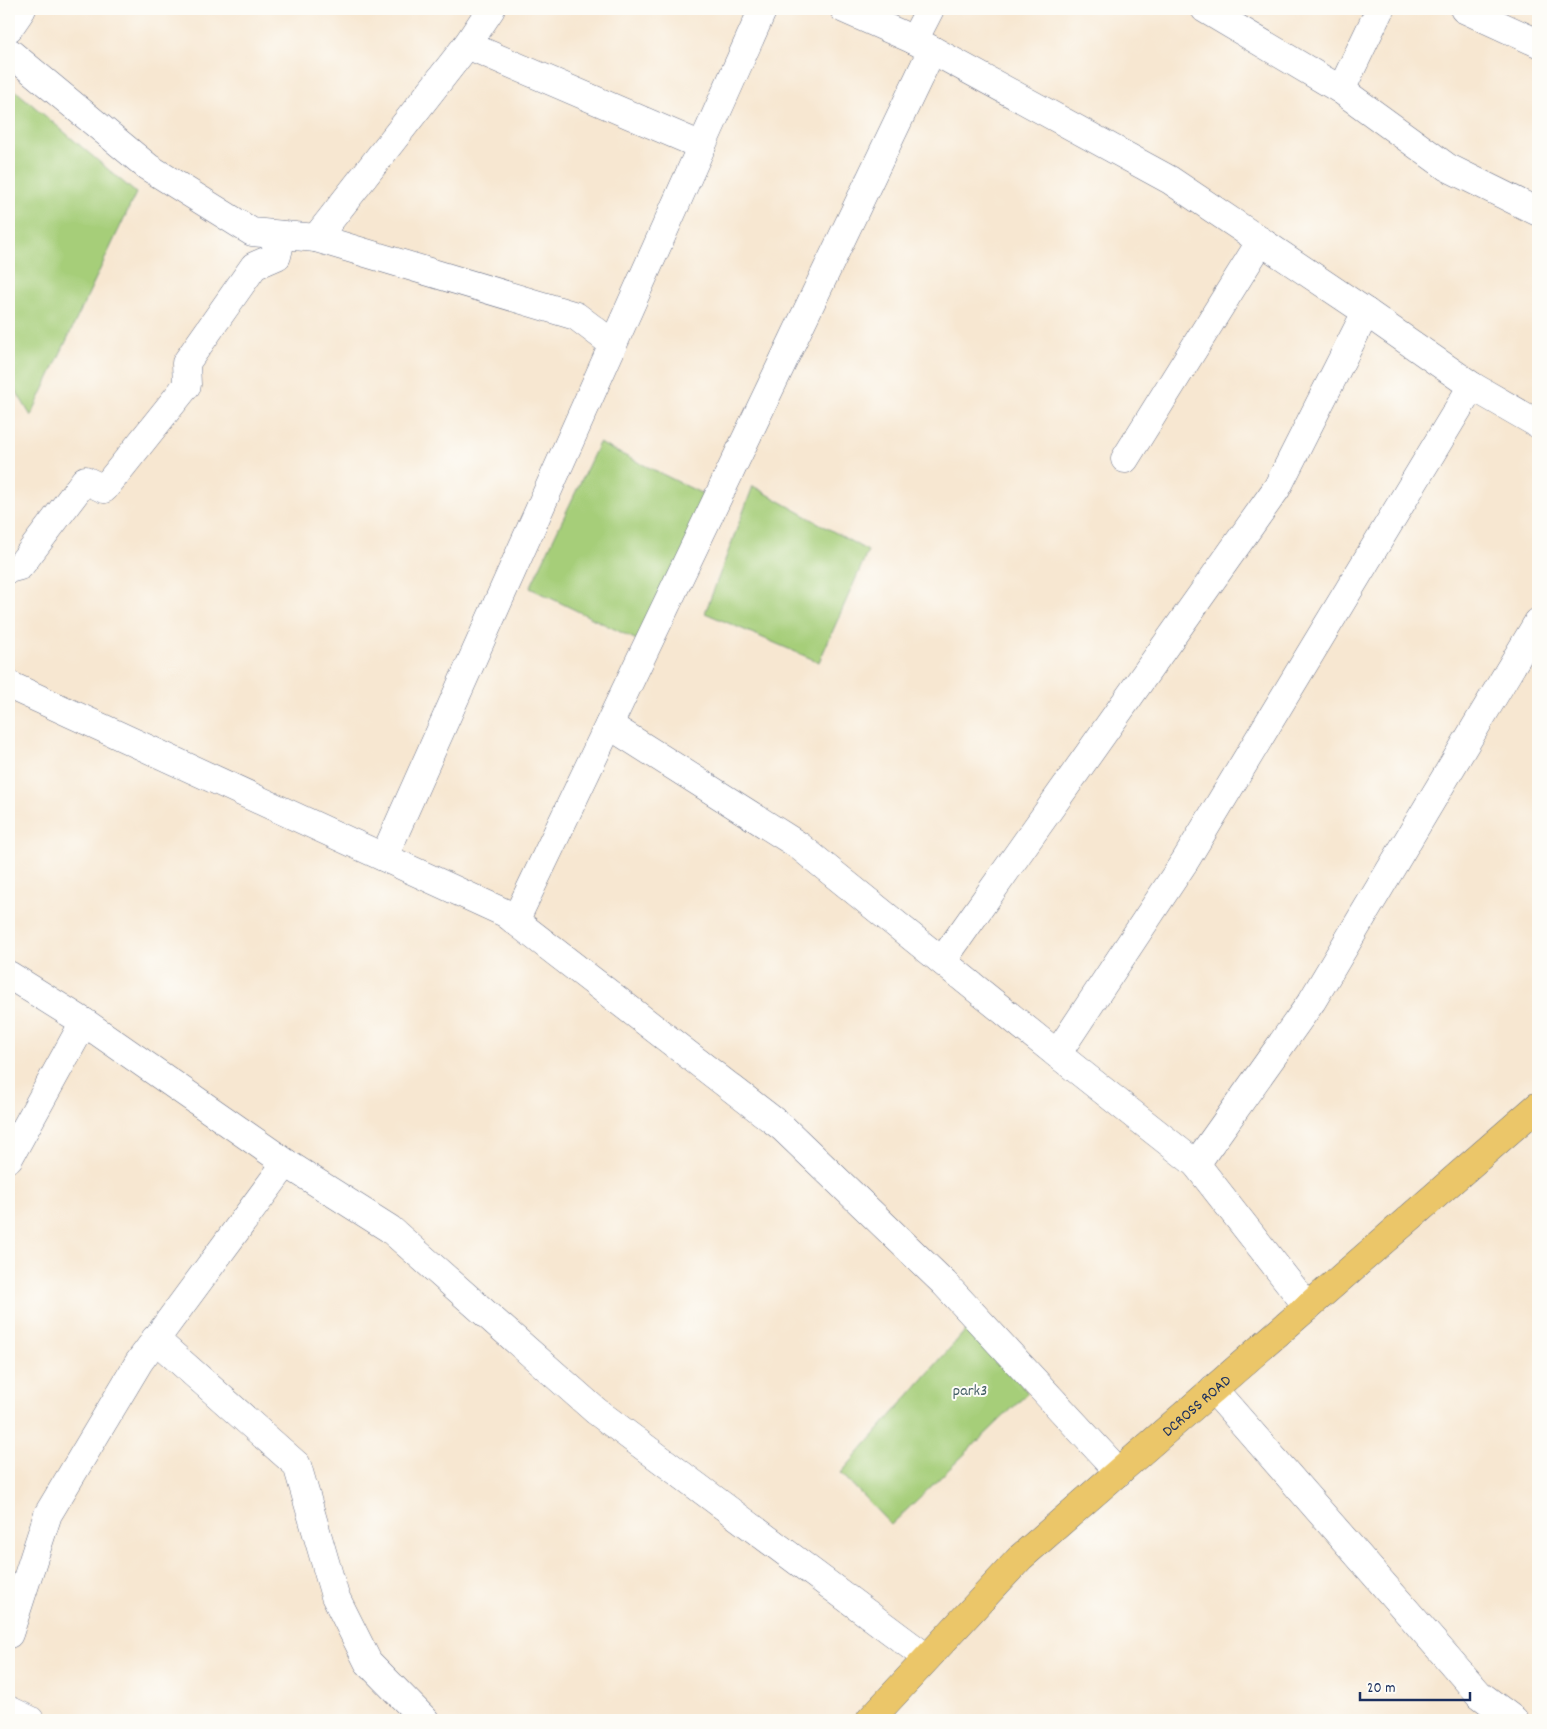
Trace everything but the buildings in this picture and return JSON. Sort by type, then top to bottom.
[{"type":"main road","name":"DCROSS ROAD","points":[[870,1720],[1021,1557],[1538,1106]]},
{"type":"street","points":[[9,28],[22,9]]},
{"type":"street","points":[[316,238],[466,45],[491,9]]},
{"type":"street","points":[[384,857],[763,9]]},
{"type":"street","points":[[844,9],[923,45],[1170,180],[1472,386],[1538,424]]},
{"type":"street","points":[[516,921],[609,725],[923,45],[930,9]]},
{"type":"street","points":[[1205,9],[1341,90],[1447,167],[1538,212]]},
{"type":"street","points":[[1341,90],[1380,9]]},
{"type":"street","points":[[1464,9],[1538,43]]},
{"type":"street","points":[[466,45],[702,146]]},
{"type":"street","points":[[9,52],[148,167],[252,232],[316,238],[576,316],[613,344]]},
{"type":"street","points":[[9,569],[20,566],[85,480],[104,489],[187,384],[186,363],[254,266],[277,256],[282,235]]},
{"type":"street","points":[[1124,459],[1261,241]]},
{"type":"street","points":[[942,961],[1278,488],[1366,312]]},
{"type":"street","points":[[1057,1054],[1185,861],[1472,386]]},
{"type":"street","points":[[1196,1164],[1312,1002],[1538,622]]},
{"type":"street","points":[[9,685],[505,913],[783,1128],[944,1283],[1119,1472]]},
{"type":"street","points":[[609,725],[798,845],[1196,1164],[1308,1307]]},
{"type":"street","points":[[9,975],[84,1022],[286,1163],[390,1229],[596,1411],[927,1658]]},
{"type":"street","points":[[9,1158],[84,1022]]},
{"type":"street","points":[[9,1634],[48,1514],[139,1362],[286,1163]]},
{"type":"street","points":[[155,1339],[297,1465],[335,1596],[359,1646],[368,1662],[425,1720]]},
{"type":"street","points":[[1213,1389],[1479,1694],[1514,1720]]},
{"type":"street","points":[[9,1710],[30,1720]]},
{"type":"green space","points":[[9,85],[136,193],[31,416],[9,379]]},
{"type":"green space","points":[[599,443],[713,499],[641,642],[530,588]]},
{"type":"green space","points":[[753,486],[868,551],[819,662],[705,613]]},
{"type":"green space","name":"park3","points":[[971,1324],[1028,1393],[891,1525],[841,1473]]}]
